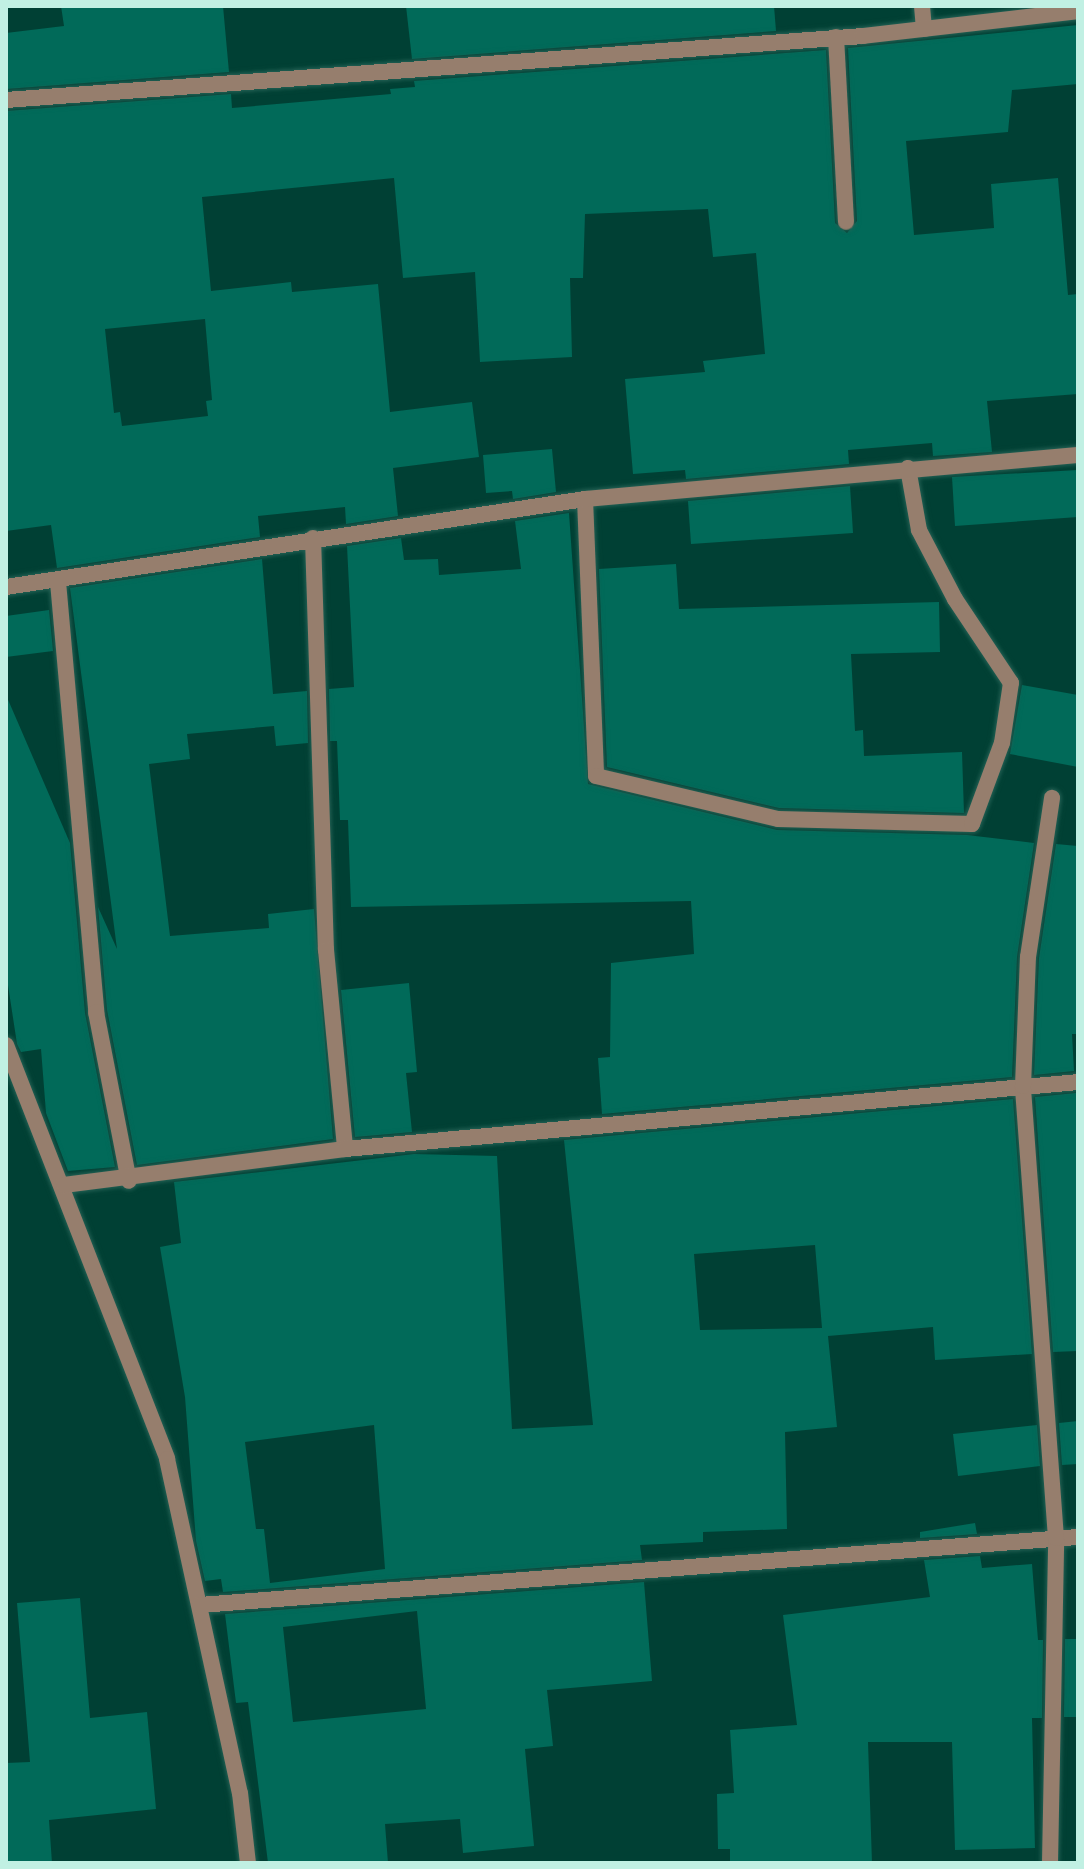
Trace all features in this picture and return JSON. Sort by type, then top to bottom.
[{"type":"street","points":[[922,6],[924,29]]},
{"type":"street","points":[[6,100],[836,37],[1078,11]]},
{"type":"street","points":[[836,37],[846,222]]},
{"type":"street","points":[[6,587],[58,582],[313,538],[585,499],[1078,455]]},
{"type":"street","points":[[585,499],[596,776],[778,819],[972,824],[1002,743],[1011,683],[955,599],[919,530],[908,468]]},
{"type":"street","points":[[313,538],[325,918],[345,1149]]},
{"type":"street","points":[[58,582],[96,1012],[129,1181]]},
{"type":"street","points":[[1050,1863],[1056,1538],[1023,1086],[1028,957],[1052,798]]},
{"type":"street","points":[[6,1045],[64,1185],[167,1459],[240,1793],[248,1863]]},
{"type":"street","points":[[64,1185],[129,1181],[345,1149],[1078,1082]]},
{"type":"street","points":[[200,1605],[1078,1537]]},
{"type":"building","points":[[61,6],[223,6],[229,72],[6,89],[6,33],[64,26]]},
{"type":"building","points":[[406,6],[774,6],[776,31],[412,59]]},
{"type":"building","points":[[1078,25],[1078,84],[1012,90],[1008,132],[906,141],[914,235],[994,228],[991,184],[1058,178],[1068,295],[1078,294],[1078,394],[987,401],[992,452],[933,456],[932,443],[848,450],[849,464],[686,479],[685,470],[633,474],[625,379],[705,372],[703,361],[765,354],[756,253],[713,257],[708,209],[585,214],[583,278],[570,278],[572,357],[480,362],[475,272],[403,278],[394,178],[202,197],[211,291],[291,282],[292,292],[378,284],[390,412],[472,402],[479,457],[393,468],[398,516],[346,524],[345,507],[258,516],[260,537],[57,568],[51,525],[6,531],[6,111],[231,94],[232,108],[391,94],[390,89],[415,87],[414,81],[826,50],[835,223],[847,233],[857,221],[848,48]],"holes":[[[205,319],[212,400],[206,401],[208,416],[122,426],[120,412],[114,413],[105,329]]]},
{"type":"building","points":[[552,449],[556,492],[513,499],[512,491],[486,493],[483,455]]},
{"type":"building","points":[[1078,470],[1078,517],[955,526],[952,477]]},
{"type":"building","points":[[850,486],[853,533],[691,544],[688,501]]},
{"type":"building","points":[[569,513],[588,784],[777,830],[967,835],[1034,843],[1017,957],[1012,1077],[602,1114],[598,1058],[610,1057],[611,963],[694,954],[691,901],[351,907],[348,820],[340,820],[337,741],[330,741],[329,689],[354,687],[347,546],[401,538],[404,560],[438,559],[439,575],[521,569],[515,521]]},
{"type":"building","points":[[262,559],[273,694],[307,691],[308,743],[276,746],[274,726],[187,734],[190,759],[149,764],[170,936],[269,928],[268,914],[314,909],[333,1139],[137,1165],[107,1010],[98,907],[117,949],[70,588]]},
{"type":"building","points":[[676,564],[679,609],[939,602],[940,652],[851,654],[855,731],[863,730],[864,756],[962,752],[964,813],[779,808],[607,767],[599,569]]},
{"type":"building","points":[[49,610],[53,651],[6,657],[6,616]]},
{"type":"building","points":[[1022,685],[1078,695],[1078,767],[1010,754]]},
{"type":"building","points":[[6,695],[70,843],[85,1013],[115,1167],[68,1171],[46,1113],[41,1049],[21,1052],[17,1044],[6,972]]},
{"type":"building","points":[[1056,844],[1078,846],[1078,1034],[1072,1034],[1074,1071],[1034,1075],[1039,958]]},
{"type":"building","points":[[409,983],[417,1072],[406,1073],[412,1132],[355,1137],[341,990]]},
{"type":"building","points":[[1076,1093],[1078,1351],[1053,1352],[1035,1097]]},
{"type":"building","points":[[1013,1099],[1032,1354],[935,1360],[933,1327],[828,1336],[837,1427],[785,1432],[787,1529],[703,1532],[703,1542],[640,1545],[642,1560],[223,1592],[221,1579],[205,1581],[196,1541],[185,1397],[160,1247],[181,1243],[174,1182],[414,1154],[497,1156],[512,1429],[593,1425],[564,1140]],"holes":[[[815,1245],[822,1328],[700,1330],[694,1254]],[[374,1425],[385,1569],[270,1583],[264,1529],[256,1529],[245,1442]]]},
{"type":"building","points":[[1078,1421],[1078,1464],[1062,1465],[1059,1423]]},
{"type":"building","points":[[1037,1425],[1040,1466],[958,1476],[953,1434]]},
{"type":"building","points":[[975,1523],[977,1534],[920,1538],[920,1532]]},
{"type":"building","points":[[980,1556],[982,1568],[1032,1564],[1038,1640],[1043,1640],[1042,1718],[1032,1718],[1035,1848],[955,1850],[952,1742],[868,1742],[872,1863],[730,1863],[730,1849],[718,1849],[717,1794],[734,1793],[730,1730],[797,1725],[783,1615],[930,1597],[924,1560]]},
{"type":"building","points":[[644,1582],[652,1681],[547,1690],[553,1746],[525,1749],[534,1846],[463,1853],[460,1819],[385,1824],[388,1863],[268,1863],[248,1702],[236,1703],[225,1614]],"holes":[[[417,1611],[426,1709],[293,1722],[283,1627]]]},
{"type":"building","points":[[80,1598],[90,1718],[147,1712],[156,1809],[49,1820],[52,1863],[6,1863],[6,1763],[30,1762],[17,1603]]},
{"type":"building","points":[[1065,1639],[1078,1639],[1078,1717],[1064,1717]]}]
